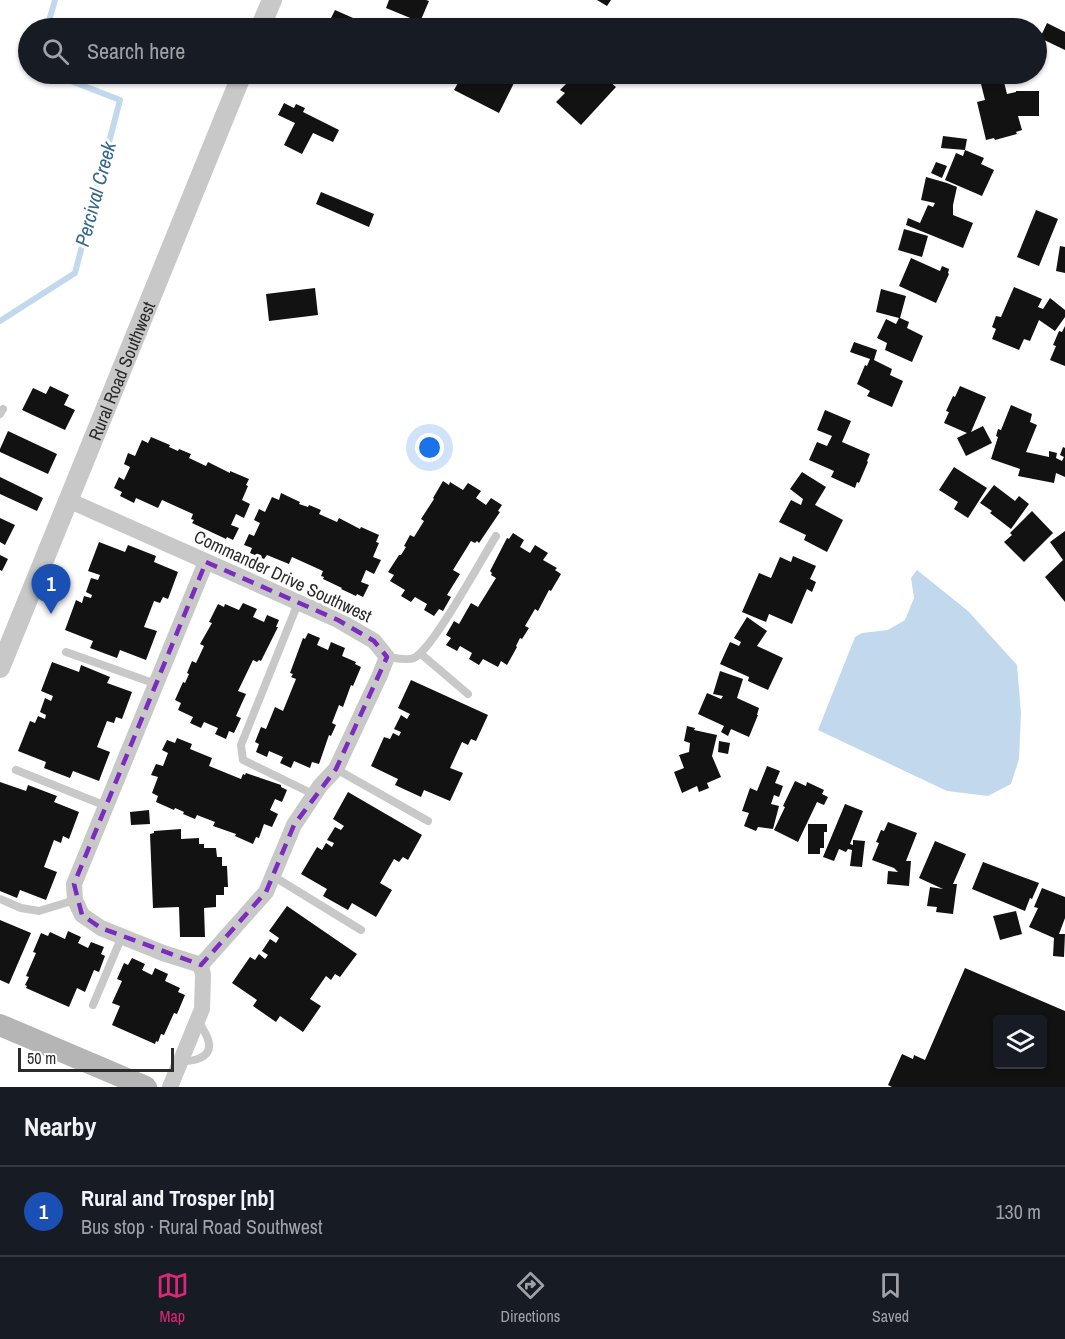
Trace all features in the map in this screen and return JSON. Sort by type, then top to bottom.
[{"type":"main road","points":[[0,1025],[146,1087]]},
{"type":"street","points":[[264,18],[272,0]]},
{"type":"street","name":"Rural Road Southwest","points":[[0,669],[238,84]]},
{"type":"street","name":"Commander Drive Southwest","points":[[68,500],[338,620],[374,641],[387,657]]},
{"type":"street","points":[[201,965],[163,953],[101,928],[82,915],[75,900],[74,884],[206,562]]},
{"type":"street","points":[[201,965],[266,892],[294,825],[320,786],[336,769],[387,657]]},
{"type":"street","points":[[170,1087],[202,1009],[201,965]]},
{"type":"lane","points":[[387,657],[412,659],[421,654],[440,629],[496,536]]},
{"type":"lane","points":[[298,603],[241,745],[243,760],[315,795]]},
{"type":"lane","points":[[66,652],[156,684]]},
{"type":"lane","points":[[421,654],[468,694]]},
{"type":"lane","points":[[336,769],[428,821]]},
{"type":"lane","points":[[16,770],[106,806]]},
{"type":"lane","points":[[273,876],[361,930]]},
{"type":"lane","points":[[0,899],[21,908],[39,911],[75,900]]},
{"type":"lane","points":[[93,1005],[122,936]]},
{"type":"highlighted area","points":[[206,562],[338,620],[374,641],[387,657],[336,769],[294,825],[266,892],[201,965],[101,928],[82,915],[74,884]]},
{"type":"water","points":[[917,570],[968,611],[1017,665],[1021,713],[1019,759],[1011,784],[988,796],[947,791],[818,730],[855,637],[862,633],[888,630],[905,620],[914,598],[911,578]]},
{"type":"building","points":[[389,0],[429,1],[422,18],[410,18],[386,8]]},
{"type":"building","points":[[597,0],[611,0],[607,6]]},
{"type":"building","points":[[335,10],[353,18],[331,18]]},
{"type":"building","points":[[1047,23],[1065,32],[1065,50],[1047,41]]},
{"type":"building","points":[[457,84],[514,84],[499,113],[454,90]]},
{"type":"building","points":[[566,84],[613,84],[616,87],[581,125],[556,102],[565,93],[560,90]]},
{"type":"building","points":[[981,84],[1004,84],[1007,94],[1016,91],[1039,91],[1039,116],[1018,116],[1022,130],[1016,132],[1017,134],[986,140],[977,102],[985,100]]},
{"type":"building","points":[[284,103],[294,108],[296,104],[305,108],[303,112],[339,130],[333,142],[313,133],[302,154],[284,145],[295,123],[278,115]]},
{"type":"building","points":[[943,136],[967,139],[965,150],[941,148]]},
{"type":"building","points":[[965,150],[984,158],[981,164],[994,170],[982,196],[945,180],[956,153],[963,156]]},
{"type":"building","points":[[936,162],[947,166],[942,178],[931,173]]},
{"type":"building","points":[[926,177],[957,187],[953,215],[973,223],[963,248],[906,225],[908,218],[920,223],[928,205],[933,207],[935,203],[921,200]]},
{"type":"building","points":[[321,192],[374,214],[369,227],[316,204]]},
{"type":"building","points":[[1036,210],[1058,219],[1039,266],[1017,257]]},
{"type":"building","points":[[904,229],[928,236],[922,257],[898,250]]},
{"type":"building","points":[[1060,246],[1065,247],[1065,273],[1056,271]]},
{"type":"building","points":[[911,258],[940,271],[942,266],[949,269],[936,303],[899,286]]},
{"type":"building","points":[[1014,287],[1042,299],[1038,307],[1043,309],[1050,298],[1065,310],[1065,317],[1055,331],[1039,320],[1030,341],[1024,339],[1019,350],[992,339],[996,329],[992,327],[996,316],[1001,317]]},
{"type":"building","points":[[315,288],[318,315],[269,321],[266,294]]},
{"type":"building","points":[[881,289],[906,296],[900,318],[909,322],[907,328],[923,336],[912,362],[885,350],[887,343],[877,338],[886,319],[896,324],[899,318],[876,312]]},
{"type":"building","points":[[1065,326],[1065,366],[1050,360],[1059,331],[1062,332]]},
{"type":"building","points":[[854,342],[877,350],[874,360],[892,369],[890,375],[903,381],[892,407],[867,396],[870,391],[857,384],[870,359],[850,352]]},
{"type":"building","points":[[50,386],[69,395],[64,405],[75,410],[65,430],[22,410],[33,388],[46,394]]},
{"type":"building","points":[[960,386],[986,397],[971,432],[983,426],[992,443],[966,456],[957,438],[967,433],[944,423],[949,412],[946,411]]},
{"type":"building","points":[[1011,405],[1032,414],[1030,422],[1037,425],[1026,452],[1049,457],[1049,451],[1057,453],[1056,458],[1062,461],[1064,457],[1060,455],[1063,447],[1065,448],[1065,477],[1056,473],[1054,483],[1018,476],[1020,469],[991,459],[998,437],[996,436],[998,429],[1001,430]]},
{"type":"building","points":[[825,410],[851,421],[842,442],[870,454],[855,488],[831,477],[834,471],[809,460],[817,442],[827,446],[832,436],[817,430]]},
{"type":"building","points":[[8,431],[57,454],[48,474],[0,452]]},
{"type":"building","points":[[151,437],[178,451],[179,449],[191,454],[189,458],[206,466],[208,462],[249,479],[242,500],[250,504],[244,518],[236,514],[231,525],[239,528],[233,540],[192,523],[193,514],[162,500],[158,508],[136,498],[134,503],[120,496],[122,492],[114,488],[119,477],[124,480],[130,467],[124,464],[128,453],[135,456],[142,440],[148,443]]},
{"type":"building","points":[[954,467],[987,488],[968,518],[954,509],[958,502],[939,490]]},
{"type":"building","points":[[802,472],[826,487],[815,505],[843,520],[827,552],[804,540],[806,535],[779,522],[791,500],[801,505],[803,499],[790,489]]},
{"type":"building","points":[[0,477],[43,498],[37,511],[0,494]]},
{"type":"building","points":[[443,481],[449,485],[450,482],[463,490],[468,483],[481,491],[476,498],[486,505],[491,498],[502,505],[498,511],[500,512],[479,543],[471,541],[453,570],[460,574],[447,595],[451,597],[443,611],[439,609],[434,616],[424,610],[427,604],[415,597],[411,602],[401,596],[405,590],[390,581],[394,575],[388,572],[406,547],[404,546],[410,535],[414,537],[424,521],[421,519]]},
{"type":"building","points":[[994,485],[1015,501],[1019,496],[1029,504],[1011,529],[980,503]]},
{"type":"building","points":[[281,493],[300,502],[299,504],[321,510],[319,514],[337,522],[339,518],[360,529],[361,527],[379,535],[376,542],[379,543],[373,557],[381,560],[374,574],[366,570],[361,582],[369,585],[363,597],[357,594],[356,596],[323,579],[324,577],[321,576],[323,571],[292,557],[289,564],[267,555],[264,559],[250,553],[252,548],[244,545],[249,534],[254,536],[260,523],[254,520],[259,509],[265,512],[272,497],[279,500]]},
{"type":"building","points":[[1032,511],[1053,533],[1024,562],[1004,542]]},
{"type":"building","points":[[0,518],[15,525],[5,545],[0,542]]},
{"type":"building","points":[[1065,531],[1065,602],[1045,577],[1063,560],[1050,542]]},
{"type":"building","points":[[513,533],[524,540],[520,547],[530,553],[535,545],[548,553],[543,560],[557,568],[555,570],[561,574],[538,611],[535,609],[525,626],[529,628],[522,639],[520,638],[507,665],[501,661],[498,667],[483,659],[479,665],[469,659],[472,653],[460,646],[457,651],[446,645],[451,638],[446,635],[454,621],[459,624],[471,603],[478,607],[496,578],[491,575],[490,571],[507,538],[509,539]]},
{"type":"building","points":[[99,542],[125,552],[128,545],[156,556],[154,562],[178,572],[168,599],[163,597],[160,603],[154,601],[144,627],[157,631],[146,660],[120,650],[117,658],[90,648],[93,641],[65,630],[76,600],[82,603],[84,596],[91,598],[92,595],[86,592],[91,578],[98,580],[100,575],[88,571]]},
{"type":"building","points":[[0,555],[8,559],[2,571],[0,570]]},
{"type":"building","points":[[793,556],[816,566],[810,579],[816,582],[812,592],[807,589],[792,624],[769,614],[766,622],[742,612],[759,573],[771,578],[780,557],[791,562]]},
{"type":"building","points":[[243,603],[257,609],[253,617],[264,622],[267,615],[279,620],[276,627],[278,627],[261,661],[253,660],[238,691],[246,694],[236,716],[241,718],[234,733],[229,731],[226,739],[215,734],[218,728],[204,722],[201,728],[190,723],[193,717],[178,710],[181,703],[175,700],[189,674],[187,673],[192,661],[196,663],[204,646],[200,644],[212,623],[209,622],[218,604],[224,607],[225,604],[239,610]]},
{"type":"building","points":[[747,617],[767,631],[757,646],[783,658],[768,690],[748,681],[749,677],[720,664],[730,642],[739,646],[741,642],[734,638]]},
{"type":"building","points":[[308,633],[320,638],[317,645],[328,650],[331,642],[345,648],[342,656],[356,662],[355,664],[361,667],[343,707],[339,705],[332,723],[336,725],[331,736],[329,735],[319,764],[312,762],[310,768],[294,761],[291,768],[280,763],[283,757],[269,751],[267,757],[256,752],[259,744],[255,742],[261,727],[266,729],[275,707],[283,711],[296,679],[291,677],[293,674],[290,673],[303,638],[305,639]]},
{"type":"building","points":[[52,662],[79,672],[81,665],[110,677],[107,683],[132,692],[122,719],[116,717],[114,723],[107,721],[97,747],[110,752],[99,781],[73,771],[70,778],[44,768],[46,762],[18,751],[30,721],[35,723],[38,716],[45,719],[46,715],[40,712],[45,698],[51,701],[53,696],[41,691]]},
{"type":"building","points":[[720,671],[743,679],[737,698],[759,708],[749,737],[731,729],[728,736],[721,732],[724,726],[698,714],[707,693],[721,699],[723,696],[713,694]]},
{"type":"building","points":[[411,680],[488,715],[476,741],[471,739],[468,745],[462,742],[450,768],[463,773],[450,801],[424,790],[421,797],[395,785],[398,779],[371,766],[384,737],[390,739],[393,733],[399,736],[401,732],[394,729],[401,715],[407,719],[410,714],[398,708]]},
{"type":"building","points":[[687,726],[695,728],[694,730],[717,735],[712,756],[721,777],[707,783],[709,788],[699,792],[697,786],[682,793],[674,772],[684,768],[679,755],[689,752],[690,743],[684,741]]},
{"type":"building","points":[[177,738],[192,744],[190,749],[212,758],[209,766],[241,779],[246,773],[281,785],[287,790],[282,802],[275,799],[270,810],[278,814],[272,827],[264,824],[259,838],[256,837],[253,844],[235,836],[236,834],[213,826],[215,822],[197,815],[195,819],[175,808],[174,810],[156,802],[158,796],[152,793],[158,777],[151,775],[156,764],[163,766],[168,753],[162,750],[167,740],[175,743]]},
{"type":"building","points":[[719,741],[730,743],[728,754],[718,752]]},
{"type":"building","points":[[767,766],[780,771],[775,783],[783,786],[779,797],[774,795],[771,804],[779,806],[773,829],[758,827],[756,831],[744,826],[749,813],[742,811],[750,788],[757,791]]},
{"type":"building","points":[[795,781],[806,786],[807,782],[824,790],[822,794],[828,797],[824,805],[817,802],[798,842],[774,830]]},
{"type":"building","points":[[0,782],[26,791],[28,785],[57,796],[54,802],[79,812],[69,839],[63,836],[61,843],[54,840],[44,867],[57,872],[46,900],[20,890],[17,898],[0,891]]},
{"type":"building","points":[[348,792],[422,835],[408,860],[403,857],[399,862],[394,859],[380,883],[392,890],[376,917],[352,903],[348,910],[323,896],[327,889],[301,874],[317,847],[322,850],[326,843],[332,847],[334,843],[327,840],[335,827],[341,830],[344,826],[333,819]]},
{"type":"building","points":[[845,804],[863,811],[850,844],[853,845],[853,840],[865,841],[862,867],[850,866],[852,850],[848,849],[846,852],[839,849],[834,861],[823,857]]},
{"type":"building","points":[[149,810],[150,824],[131,825],[130,812]]},
{"type":"building","points":[[888,822],[917,833],[906,861],[911,861],[909,886],[887,884],[888,871],[898,872],[894,868],[872,860],[879,843],[876,842],[881,830],[884,831]]},
{"type":"building","points":[[808,824],[827,824],[827,832],[824,832],[824,848],[820,848],[820,854],[808,854]]},
{"type":"building","points":[[181,829],[181,839],[199,838],[199,844],[204,844],[204,848],[216,848],[217,857],[222,857],[222,866],[227,866],[228,887],[224,887],[224,895],[216,895],[216,907],[204,908],[205,937],[180,937],[179,907],[153,908],[150,834],[154,831]]},
{"type":"building","points":[[935,841],[966,854],[953,884],[957,884],[953,914],[936,912],[937,907],[927,906],[930,887],[943,889],[919,878]]},
{"type":"building","points":[[983,862],[1039,883],[1025,911],[972,889]]},
{"type":"building","points":[[1042,888],[1065,897],[1065,918],[1059,934],[1065,934],[1064,957],[1053,956],[1054,938],[1029,927],[1038,908],[1034,907]]},
{"type":"building","points":[[287,906],[357,954],[340,977],[335,974],[331,980],[326,976],[310,999],[321,1006],[303,1032],[280,1016],[276,1022],[253,1006],[257,1000],[232,983],[250,957],[255,960],[259,954],[265,959],[268,955],[262,951],[270,939],[276,943],[279,938],[269,931]]},
{"type":"building","points":[[1016,911],[1022,934],[1000,940],[993,916]]},
{"type":"building","points":[[0,920],[31,933],[9,984],[0,980]]},
{"type":"building","points":[[68,931],[81,937],[78,943],[88,948],[91,942],[104,947],[101,954],[105,956],[99,972],[94,970],[85,992],[77,988],[69,1007],[26,988],[25,985],[29,977],[26,976],[36,953],[33,952],[41,933],[48,936],[50,932],[65,939]]},
{"type":"building","points":[[132,958],[145,964],[142,970],[152,975],[155,968],[168,974],[165,981],[180,988],[178,992],[185,995],[177,1014],[174,1013],[164,1035],[161,1034],[155,1044],[112,1025],[120,1006],[112,1003],[122,981],[117,979],[124,963],[128,965]]},
{"type":"building","points":[[965,968],[1065,1011],[1065,1087],[892,1087],[888,1085],[902,1054],[913,1059],[914,1055],[925,1060]]},
{"type":"waterway","name":"Percival Creek","points":[[50,18],[55,0]]},
{"type":"waterway","name":"Percival Creek","points":[[0,321],[75,273],[120,100],[79,84]]},
{"type":"place","name":"Rural and Trosper [nb]","points":[[51,614]]}]
